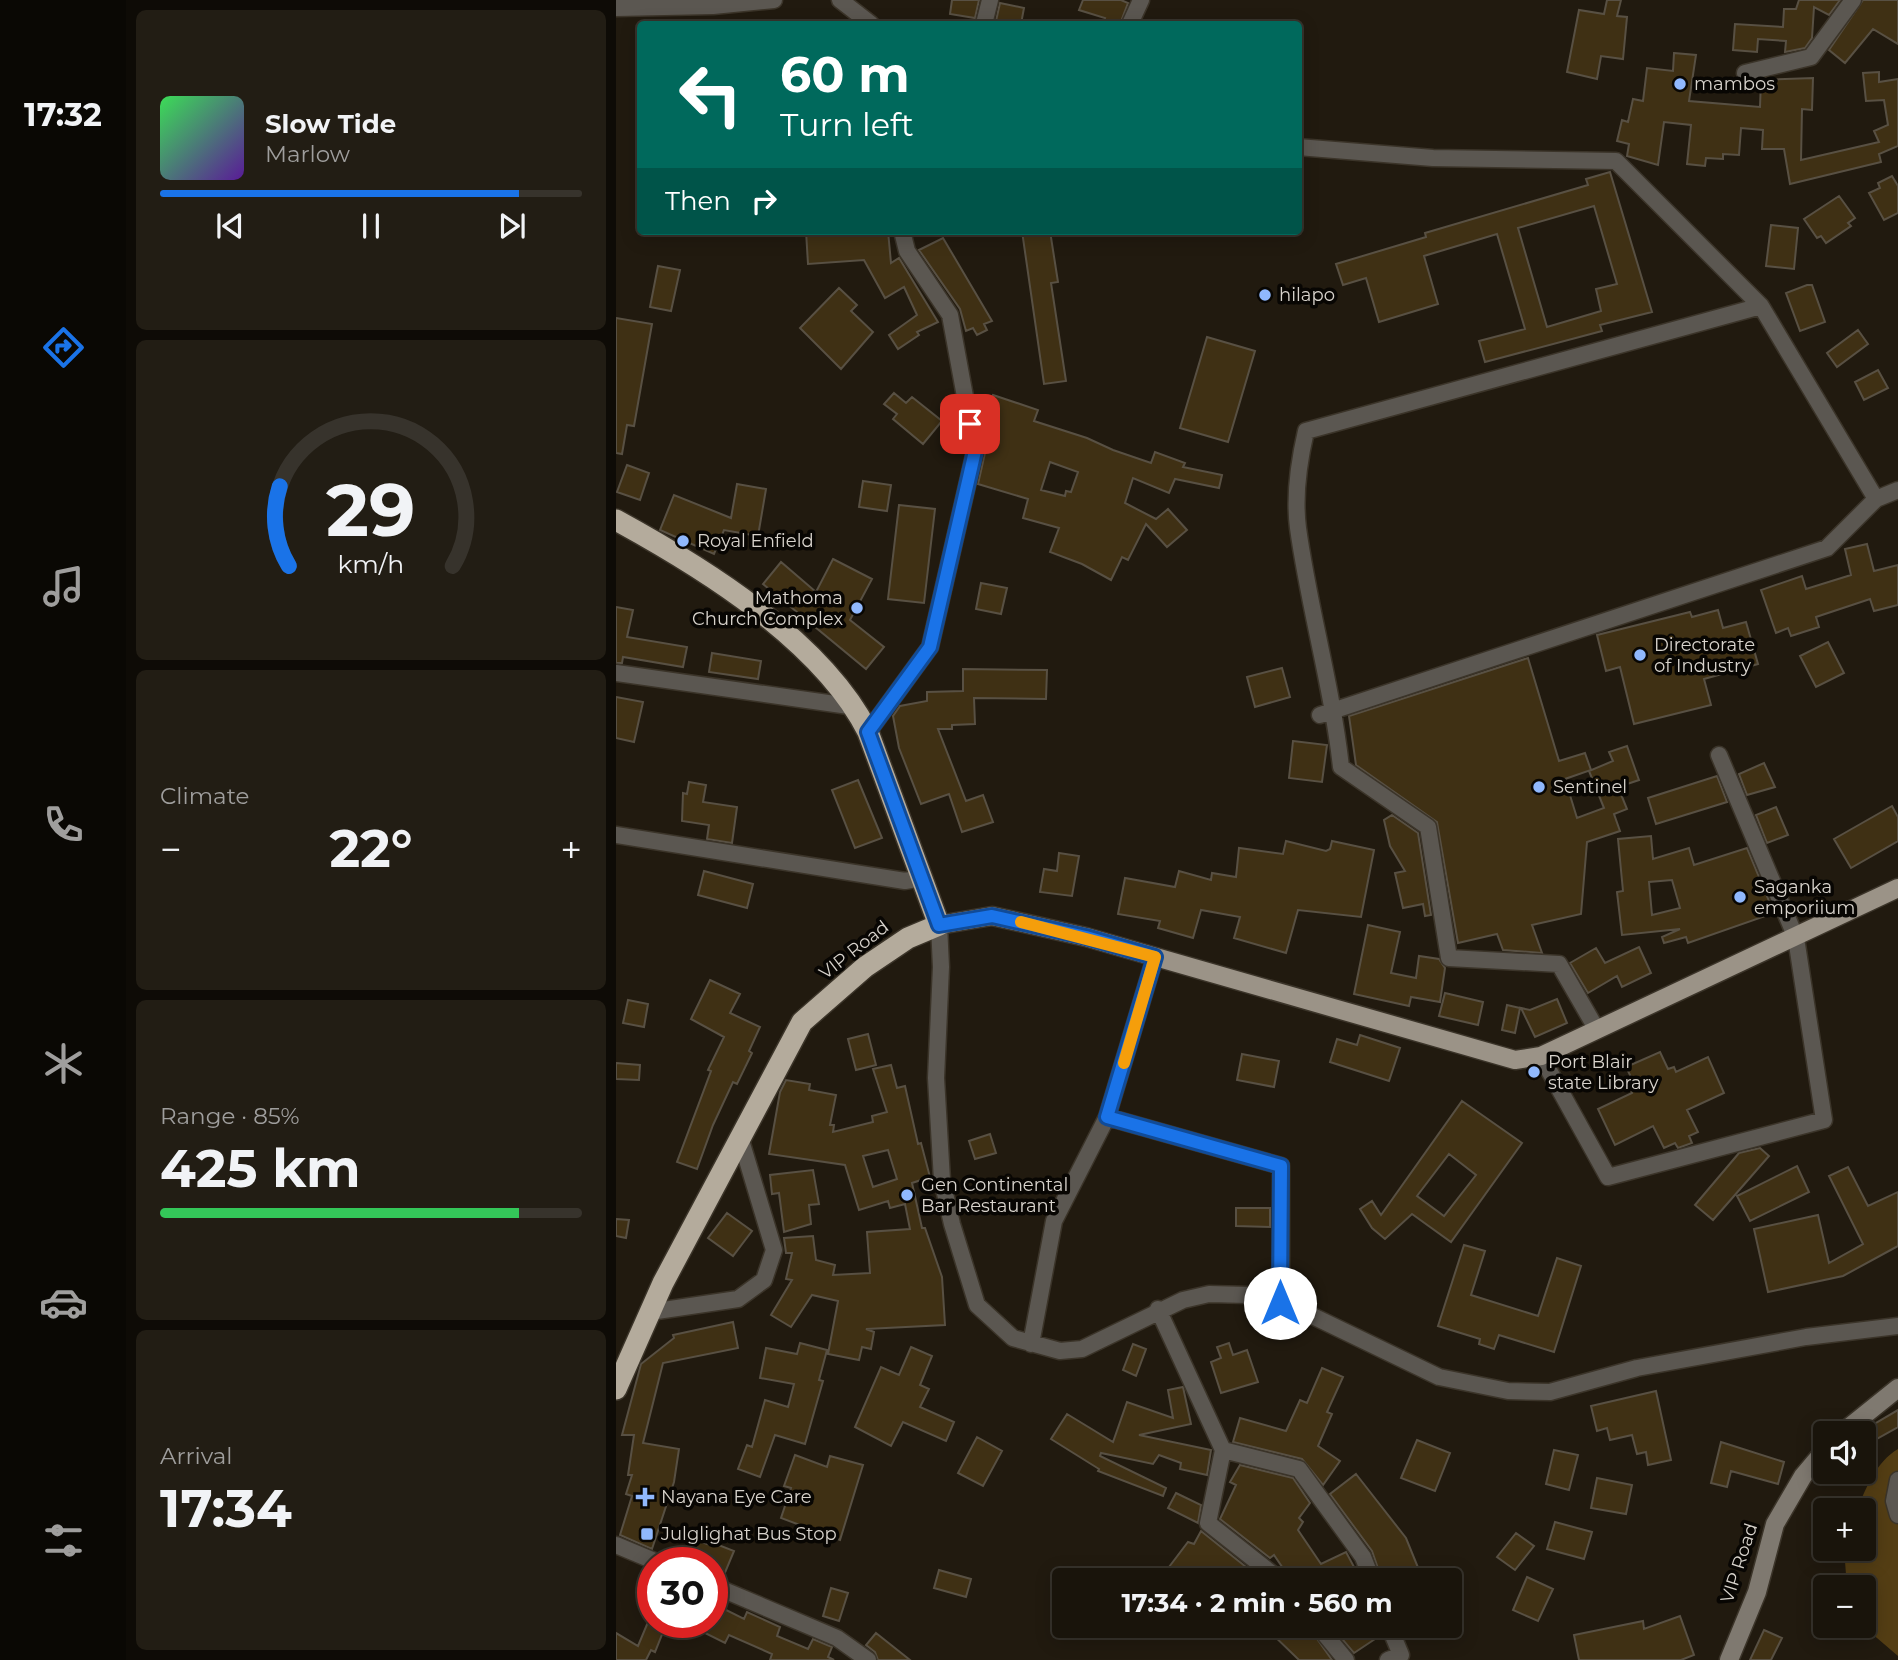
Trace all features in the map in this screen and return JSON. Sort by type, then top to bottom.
[{"type":"highway","points":[[616,520],[700,570],[766,616],[856,707],[868,732],[939,925]]},
{"type":"highway","name":"VIP Road","points":[[616,1389],[650,1312],[802,1022],[908,938],[939,925]]},
{"type":"main road","points":[[939,925],[992,916],[1086,937],[1515,1060],[1541,1056],[1898,888]]},
{"type":"main road","points":[[1857,1421],[1898,1388]]},
{"type":"main road","name":"VIP Road","points":[[1729,1660],[1757,1592],[1775,1524],[1803,1476],[1813,1464]]},
{"type":"street","points":[[616,8],[713,6],[774,0]]},
{"type":"street","points":[[840,0],[867,21]]},
{"type":"street","points":[[985,21],[990,0]]},
{"type":"street","points":[[1131,21],[1140,0]]},
{"type":"street","points":[[1745,73],[1811,57],[1853,0]]},
{"type":"street","points":[[1302,147],[1433,159],[1616,161],[1761,306],[1876,499]]},
{"type":"street","points":[[868,732],[930,647],[975,451],[950,315],[907,250],[903,235]]},
{"type":"street","points":[[1597,1030],[1559,964],[1449,958],[1428,827],[1341,767],[1327,713],[1297,526],[1299,460],[1306,431],[1761,306]]},
{"type":"street","points":[[1327,713],[1827,548],[1876,499],[1898,490]]},
{"type":"street","points":[[616,673],[856,707]]},
{"type":"street","points":[[1541,1056],[1608,1177],[1824,1120],[1796,938],[1719,755]]},
{"type":"street","points":[[616,835],[905,881],[922,878]]},
{"type":"street","points":[[939,925],[941,967],[936,1078],[942,1180],[952,1224],[977,1305],[1013,1338],[1060,1351],[1082,1349],[1158,1310],[1209,1294],[1248,1295],[1294,1307],[1439,1377],[1508,1391],[1550,1392],[1637,1368],[1807,1337],[1898,1326]]},
{"type":"street","points":[[1031,1344],[1054,1221],[1107,1117],[1155,957]]},
{"type":"street","points":[[1107,1117],[1281,1166],[1280,1303]]},
{"type":"street","points":[[650,1312],[738,1299],[764,1280],[774,1250],[740,1137]]},
{"type":"street","points":[[1158,1310],[1223,1450],[1209,1523],[1265,1568]]},
{"type":"street","points":[[1223,1450],[1299,1469],[1363,1557],[1367,1568]]},
{"type":"street","points":[[1898,1480],[1895,1484],[1894,1501],[1898,1516]]},
{"type":"street","points":[[616,1545],[637,1554]]},
{"type":"street","points":[[728,1593],[836,1638],[868,1660]]},
{"type":"street","points":[[1328,1638],[1346,1660]]},
{"type":"street","points":[[1388,1660],[1401,1655],[1394,1638]]},
{"type":"shaded area","points":[[1898,1449],[1898,1656],[1876,1637],[1876,1575],[1846,1575],[1845,1561],[1876,1561],[1876,1498],[1862,1498],[1868,1484],[1876,1484],[1876,1471],[1890,1454]]},
{"type":"building","points":[[952,0],[979,0],[975,18],[950,14]]},
{"type":"building","points":[[1083,0],[1121,0],[1128,3],[1121,21],[1104,21],[1105,18],[1079,10]]},
{"type":"building","points":[[1607,0],[1621,0],[1617,16],[1627,17],[1623,59],[1601,56],[1597,79],[1567,72],[1579,10],[1604,14]]},
{"type":"building","points":[[1799,0],[1840,0],[1829,15],[1814,7],[1812,38],[1805,48],[1785,52],[1786,41],[1758,39],[1757,52],[1733,50],[1735,24],[1783,27],[1784,9],[1796,9]]},
{"type":"building","points":[[1863,0],[1898,0],[1898,44],[1873,29],[1845,63],[1829,50]]},
{"type":"building","points":[[1000,3],[1024,8],[1022,21],[996,21]]},
{"type":"building","points":[[1674,53],[1696,55],[1689,101],[1760,107],[1761,80],[1813,78],[1812,110],[1802,109],[1801,160],[1879,142],[1874,131],[1888,125],[1884,100],[1866,101],[1863,73],[1879,72],[1879,82],[1898,79],[1898,146],[1879,154],[1881,162],[1790,184],[1784,149],[1762,149],[1763,130],[1741,128],[1739,155],[1723,154],[1723,159],[1706,158],[1705,166],[1687,164],[1691,125],[1664,122],[1658,165],[1627,156],[1629,144],[1617,141],[1622,120],[1628,122],[1633,99],[1643,101],[1647,68],[1673,71]]},
{"type":"building","points":[[1610,172],[1652,312],[1600,325],[1602,331],[1485,362],[1479,341],[1525,329],[1497,234],[1424,256],[1438,304],[1379,322],[1366,278],[1343,285],[1336,264],[1426,237],[1425,233],[1588,185],[1586,179]],"holes":[[[1594,206],[1617,284],[1596,289],[1601,311],[1547,327],[1518,228]]]},
{"type":"building","points":[[1892,176],[1898,186],[1898,213],[1884,220],[1869,193],[1880,188],[1878,183]]},
{"type":"building","points":[[1839,196],[1855,218],[1848,223],[1851,226],[1826,243],[1821,236],[1817,238],[1804,219]]},
{"type":"building","points":[[1771,225],[1798,228],[1794,269],[1766,266]]},
{"type":"building","points":[[806,235],[888,235],[891,263],[899,258],[938,322],[917,332],[919,335],[898,349],[889,335],[917,315],[904,287],[885,298],[864,260],[808,264]]},
{"type":"building","points":[[1023,235],[1051,235],[1058,282],[1051,283],[1066,381],[1044,384]]},
{"type":"building","points":[[943,238],[992,321],[984,324],[987,330],[977,335],[973,328],[966,331],[960,309],[919,250]]},
{"type":"building","points":[[658,266],[680,270],[671,311],[650,307]]},
{"type":"building","points":[[1812,285],[1825,322],[1800,331],[1786,293]]},
{"type":"building","points":[[839,288],[857,305],[851,311],[873,332],[841,369],[800,328]]},
{"type":"building","points":[[616,318],[652,324],[634,426],[627,425],[622,454],[616,453]]},
{"type":"building","points":[[1858,330],[1868,344],[1837,367],[1827,353]]},
{"type":"building","points":[[1207,337],[1255,351],[1228,442],[1180,428]]},
{"type":"building","points":[[1878,370],[1888,388],[1864,400],[1855,382]]},
{"type":"building","points":[[894,393],[906,403],[912,397],[942,421],[923,444],[893,419],[897,414],[884,404]]},
{"type":"building","points":[[993,395],[1038,410],[1034,421],[1087,438],[1113,450],[1151,463],[1155,452],[1185,463],[1183,467],[1222,475],[1219,488],[1175,479],[1169,493],[1133,478],[1125,503],[1156,519],[1168,509],[1187,530],[1167,547],[1146,524],[1128,560],[1122,557],[1111,580],[1082,564],[1050,552],[1059,528],[1023,518],[1028,499],[978,484],[985,453],[982,430]],"holes":[[[1050,462],[1078,472],[1071,492],[1066,491],[1065,496],[1041,490]]]},
{"type":"building","points":[[627,465],[649,473],[640,500],[617,492]]},
{"type":"building","points":[[863,481],[891,485],[887,511],[859,507]]},
{"type":"building","points":[[737,484],[766,489],[758,536],[724,530],[714,554],[660,530],[674,495],[731,518]]},
{"type":"building","points":[[899,505],[935,509],[924,603],[888,599]]},
{"type":"building","points":[[1867,544],[1874,571],[1898,565],[1898,605],[1874,611],[1870,599],[1816,617],[1819,627],[1791,636],[1788,628],[1776,633],[1761,590],[1802,576],[1806,589],[1851,575],[1845,549]]},
{"type":"building","points":[[833,559],[872,579],[850,620],[884,647],[866,669],[763,584],[781,562],[816,592]]},
{"type":"building","points":[[981,583],[1007,588],[1001,614],[976,609]]},
{"type":"building","points":[[616,607],[633,610],[627,637],[687,647],[683,667],[623,657],[622,663],[616,663]]},
{"type":"building","points":[[1718,610],[1723,628],[1746,622],[1758,664],[1704,679],[1711,705],[1634,724],[1620,667],[1606,671],[1597,635],[1690,612],[1692,617]]},
{"type":"building","points":[[1828,642],[1844,673],[1816,687],[1800,656]]},
{"type":"building","points":[[712,653],[761,661],[758,679],[709,672]]},
{"type":"building","points":[[1528,658],[1559,761],[1585,753],[1591,770],[1565,779],[1577,818],[1604,808],[1589,771],[1613,761],[1609,752],[1627,746],[1639,780],[1618,787],[1627,809],[1614,814],[1620,831],[1587,842],[1581,914],[1532,925],[1542,953],[1503,950],[1497,934],[1458,943],[1437,822],[1356,765],[1349,716]]},
{"type":"building","points":[[1282,668],[1290,697],[1255,707],[1247,677]]},
{"type":"building","points":[[963,669],[1047,670],[1046,699],[974,698],[975,724],[938,729],[966,801],[983,795],[993,822],[962,832],[949,794],[921,804],[899,748],[893,716],[900,706],[927,701],[927,692],[963,691]]},
{"type":"building","points":[[616,697],[643,702],[634,742],[616,738]]},
{"type":"building","points":[[1293,741],[1327,745],[1322,782],[1289,778]]},
{"type":"building","points":[[1764,763],[1775,787],[1747,795],[1739,774]]},
{"type":"building","points":[[1717,776],[1727,802],[1656,824],[1648,798]]},
{"type":"building","points":[[858,780],[882,838],[855,848],[832,790]]},
{"type":"building","points":[[689,782],[706,785],[703,802],[737,807],[732,843],[707,839],[709,825],[682,821],[683,793],[687,794]]},
{"type":"building","points":[[1892,806],[1898,817],[1898,841],[1851,868],[1834,839]]},
{"type":"building","points":[[1776,807],[1788,835],[1767,843],[1756,815]]},
{"type":"building","points":[[1392,815],[1418,833],[1431,915],[1425,916],[1423,904],[1403,908],[1395,873],[1405,871],[1390,846],[1384,820]]},
{"type":"building","points":[[1651,836],[1653,859],[1689,848],[1694,865],[1747,848],[1774,913],[1688,943],[1686,937],[1664,943],[1662,937],[1680,929],[1622,935],[1617,892],[1623,891],[1618,839]],"holes":[[[1672,880],[1680,908],[1652,915],[1649,882]]]},
{"type":"building","points":[[1286,841],[1326,851],[1330,849],[1332,841],[1374,850],[1361,917],[1298,910],[1286,953],[1234,938],[1240,917],[1201,910],[1193,938],[1158,928],[1160,921],[1118,914],[1125,878],[1175,887],[1179,871],[1211,880],[1212,873],[1236,877],[1239,848],[1283,854]]},
{"type":"building","points":[[1059,853],[1079,856],[1072,896],[1040,892],[1044,869],[1057,871]]},
{"type":"building","points":[[704,871],[753,884],[747,908],[698,895]]},
{"type":"building","points":[[1368,925],[1400,932],[1391,973],[1416,978],[1419,956],[1439,959],[1445,968],[1440,1002],[1411,997],[1409,1006],[1354,994]]},
{"type":"building","points":[[1639,947],[1651,973],[1622,987],[1617,976],[1588,993],[1570,963],[1596,948],[1605,963]]},
{"type":"building","points":[[710,980],[740,994],[730,1013],[760,1027],[749,1051],[752,1053],[737,1084],[733,1082],[697,1169],[677,1162],[711,1071],[708,1070],[724,1037],[691,1019]]},
{"type":"building","points":[[1445,993],[1483,1002],[1478,1025],[1439,1016]]},
{"type":"building","points":[[1557,999],[1567,1023],[1535,1037],[1521,1008],[1530,1010]]},
{"type":"building","points":[[628,1000],[648,1004],[644,1027],[623,1023]]},
{"type":"building","points":[[1507,1005],[1520,1008],[1515,1033],[1502,1030]]},
{"type":"building","points":[[868,1034],[876,1065],[856,1070],[848,1039]]},
{"type":"building","points":[[1360,1035],[1400,1048],[1389,1081],[1330,1062],[1337,1039],[1357,1045]]},
{"type":"building","points":[[1660,1052],[1668,1069],[1674,1067],[1676,1072],[1708,1057],[1724,1093],[1687,1110],[1698,1132],[1689,1136],[1692,1143],[1678,1148],[1675,1143],[1664,1148],[1653,1126],[1615,1145],[1598,1109],[1632,1093],[1630,1088],[1635,1085],[1626,1067]]},
{"type":"building","points":[[1242,1054],[1279,1061],[1274,1087],[1237,1080]]},
{"type":"building","points":[[616,1063],[640,1065],[639,1080],[616,1079]]},
{"type":"building","points":[[891,1065],[897,1088],[905,1086],[918,1144],[921,1143],[930,1177],[912,1183],[922,1228],[925,1228],[942,1277],[945,1325],[866,1329],[874,1332],[871,1349],[862,1347],[859,1360],[828,1354],[838,1301],[812,1295],[791,1327],[771,1315],[792,1280],[786,1279],[792,1253],[786,1253],[784,1238],[813,1236],[816,1260],[835,1265],[833,1275],[870,1273],[867,1232],[910,1229],[905,1204],[890,1208],[888,1201],[859,1210],[845,1165],[769,1154],[780,1092],[786,1080],[810,1084],[809,1090],[836,1095],[830,1125],[834,1125],[833,1132],[873,1122],[872,1116],[887,1112],[873,1069]],"holes":[[[888,1150],[897,1179],[873,1187],[863,1156]]]},
{"type":"building","points":[[1462,1101],[1522,1143],[1451,1242],[1412,1214],[1385,1239],[1372,1228],[1360,1209],[1372,1201],[1381,1215]],"holes":[[[1449,1154],[1476,1175],[1444,1216],[1417,1196]]]},
{"type":"building","points":[[990,1134],[996,1153],[975,1159],[969,1141]]},
{"type":"building","points":[[1760,1148],[1769,1156],[1713,1220],[1695,1205],[1739,1153]]},
{"type":"building","points":[[1797,1166],[1809,1192],[1750,1221],[1737,1196]]},
{"type":"building","points":[[1848,1167],[1868,1206],[1898,1192],[1898,1246],[1843,1276],[1768,1292],[1754,1229],[1818,1215],[1829,1263],[1863,1244],[1829,1176]]},
{"type":"building","points":[[813,1170],[819,1204],[809,1205],[811,1224],[784,1232],[779,1193],[772,1194],[770,1175]]},
{"type":"building","points":[[1236,1208],[1270,1208],[1270,1227],[1236,1226]]},
{"type":"building","points":[[727,1213],[752,1231],[733,1256],[708,1238]]},
{"type":"building","points":[[616,1219],[629,1220],[626,1238],[616,1236]]},
{"type":"building","points":[[1464,1245],[1485,1251],[1471,1295],[1538,1316],[1557,1258],[1581,1266],[1554,1352],[1499,1335],[1494,1349],[1479,1344],[1480,1339],[1438,1326]]},
{"type":"building","points":[[733,1322],[738,1348],[663,1363],[643,1443],[679,1449],[674,1482],[653,1547],[647,1547],[620,1535],[632,1496],[626,1494],[632,1475],[628,1475],[634,1435],[622,1435],[641,1364],[674,1338],[673,1335]]},
{"type":"building","points":[[800,1343],[827,1350],[819,1380],[823,1381],[805,1444],[775,1435],[760,1477],[738,1469],[747,1445],[752,1447],[765,1400],[788,1407],[794,1384],[760,1378],[766,1348],[797,1354]]},
{"type":"building","points":[[1229,1343],[1233,1355],[1247,1350],[1258,1382],[1221,1393],[1211,1362],[1221,1358],[1217,1347]]},
{"type":"building","points":[[1133,1344],[1146,1349],[1136,1376],[1123,1370]]},
{"type":"building","points":[[911,1347],[932,1356],[920,1385],[929,1389],[920,1407],[954,1422],[946,1441],[903,1422],[891,1446],[855,1427],[881,1367],[899,1375]]},
{"type":"building","points":[[1322,1368],[1343,1377],[1327,1412],[1332,1414],[1318,1446],[1340,1461],[1323,1485],[1302,1459],[1233,1442],[1240,1418],[1286,1431],[1300,1400],[1307,1403]]},
{"type":"building","points":[[1183,1387],[1191,1424],[1139,1435],[1211,1450],[1207,1475],[1180,1469],[1181,1463],[1159,1455],[1153,1464],[1101,1453],[1100,1456],[1166,1488],[1163,1496],[1098,1471],[1099,1469],[1051,1439],[1067,1414],[1113,1442],[1127,1402],[1173,1418],[1168,1390]]},
{"type":"building","points":[[1656,1391],[1671,1460],[1648,1465],[1646,1452],[1637,1454],[1632,1435],[1610,1440],[1607,1428],[1597,1431],[1591,1406]]},
{"type":"building","points":[[1898,1410],[1898,1427],[1876,1439],[1876,1423]]},
{"type":"building","points":[[977,1437],[1002,1451],[983,1486],[958,1473]]},
{"type":"building","points":[[1417,1440],[1450,1453],[1435,1491],[1401,1478]]},
{"type":"building","points":[[1721,1442],[1784,1462],[1778,1484],[1731,1471],[1727,1487],[1711,1483]]},
{"type":"building","points":[[1554,1450],[1578,1455],[1569,1490],[1546,1484]]},
{"type":"building","points":[[795,1455],[827,1467],[830,1456],[863,1465],[840,1540],[781,1518],[791,1488],[784,1486]]},
{"type":"building","points":[[1240,1465],[1293,1478],[1310,1503],[1299,1518],[1303,1522],[1298,1530],[1321,1564],[1346,1552],[1355,1568],[1283,1568],[1274,1555],[1270,1558],[1220,1519],[1236,1485],[1230,1482]]},
{"type":"building","points":[[1356,1474],[1406,1538],[1418,1568],[1378,1568],[1372,1551],[1330,1494]]},
{"type":"building","points":[[1597,1478],[1632,1485],[1626,1514],[1591,1508]]},
{"type":"building","points":[[1176,1493],[1201,1505],[1198,1523],[1168,1508]]},
{"type":"building","points":[[1555,1522],[1592,1532],[1584,1559],[1547,1549]]},
{"type":"building","points":[[1201,1531],[1246,1567],[1169,1567],[1188,1542],[1194,1544]]},
{"type":"building","points":[[1516,1533],[1534,1546],[1515,1570],[1497,1557]]},
{"type":"building","points":[[690,1538],[724,1547],[687,1547]]},
{"type":"building","points":[[728,1549],[734,1551],[728,1565]]},
{"type":"building","points":[[939,1570],[971,1579],[966,1597],[934,1588]]},
{"type":"building","points":[[1527,1577],[1553,1589],[1538,1621],[1513,1610]]},
{"type":"building","points":[[831,1588],[848,1593],[839,1621],[823,1616]]},
{"type":"building","points":[[728,1611],[744,1619],[747,1612],[780,1627],[777,1636],[808,1649],[813,1639],[832,1647],[828,1657],[834,1660],[770,1660],[772,1654],[729,1635],[728,1637]]},
{"type":"building","points":[[1680,1616],[1694,1655],[1681,1660],[1579,1660],[1574,1635],[1643,1621],[1644,1629]]},
{"type":"building","points":[[1764,1630],[1782,1638],[1771,1660],[1750,1660]]},
{"type":"building","points":[[616,1633],[638,1646],[641,1638],[661,1638],[655,1652],[651,1650],[646,1660],[616,1660]]},
{"type":"building","points":[[876,1633],[910,1660],[878,1660],[875,1652],[866,1645]]},
{"type":"building","points":[[715,1638],[728,1638],[725,1643]]},
{"type":"building","points":[[1276,1638],[1316,1638],[1332,1660],[1299,1660]]},
{"type":"building","points":[[1341,1638],[1376,1638],[1354,1653]]},
{"type":"slow traffic","points":[[1021,922],[1155,957],[1124,1063]]},
{"type":"place","name":"mambos","points":[[1680,84]]},
{"type":"place","name":"hilapo","points":[[1265,295]]},
{"type":"place","name":"Royal Enfield","points":[[683,541]]},
{"type":"place","name":"Mathoma Church Complex","points":[[857,608]]},
{"type":"place","name":"Directorate of Industry","points":[[1640,655]]},
{"type":"place","name":"Sentinel","points":[[1539,787]]},
{"type":"place","name":"Saganka emporiium","points":[[1740,897]]},
{"type":"place","name":"Port Blair state Library","points":[[1534,1072]]},
{"type":"place","name":"Gen Continental Bar Restaurant","points":[[907,1195]]},
{"type":"place","name":"Nayana Eye Care","points":[[645,1497]]},
{"type":"place","name":"Julglighat Bus Stop","points":[[647,1534]]},
{"type":"route","points":[[970,424],[975,451],[930,647],[868,732],[939,925],[992,916],[1086,937],[1155,957],[1107,1117],[1281,1166],[1280,1303]]}]
